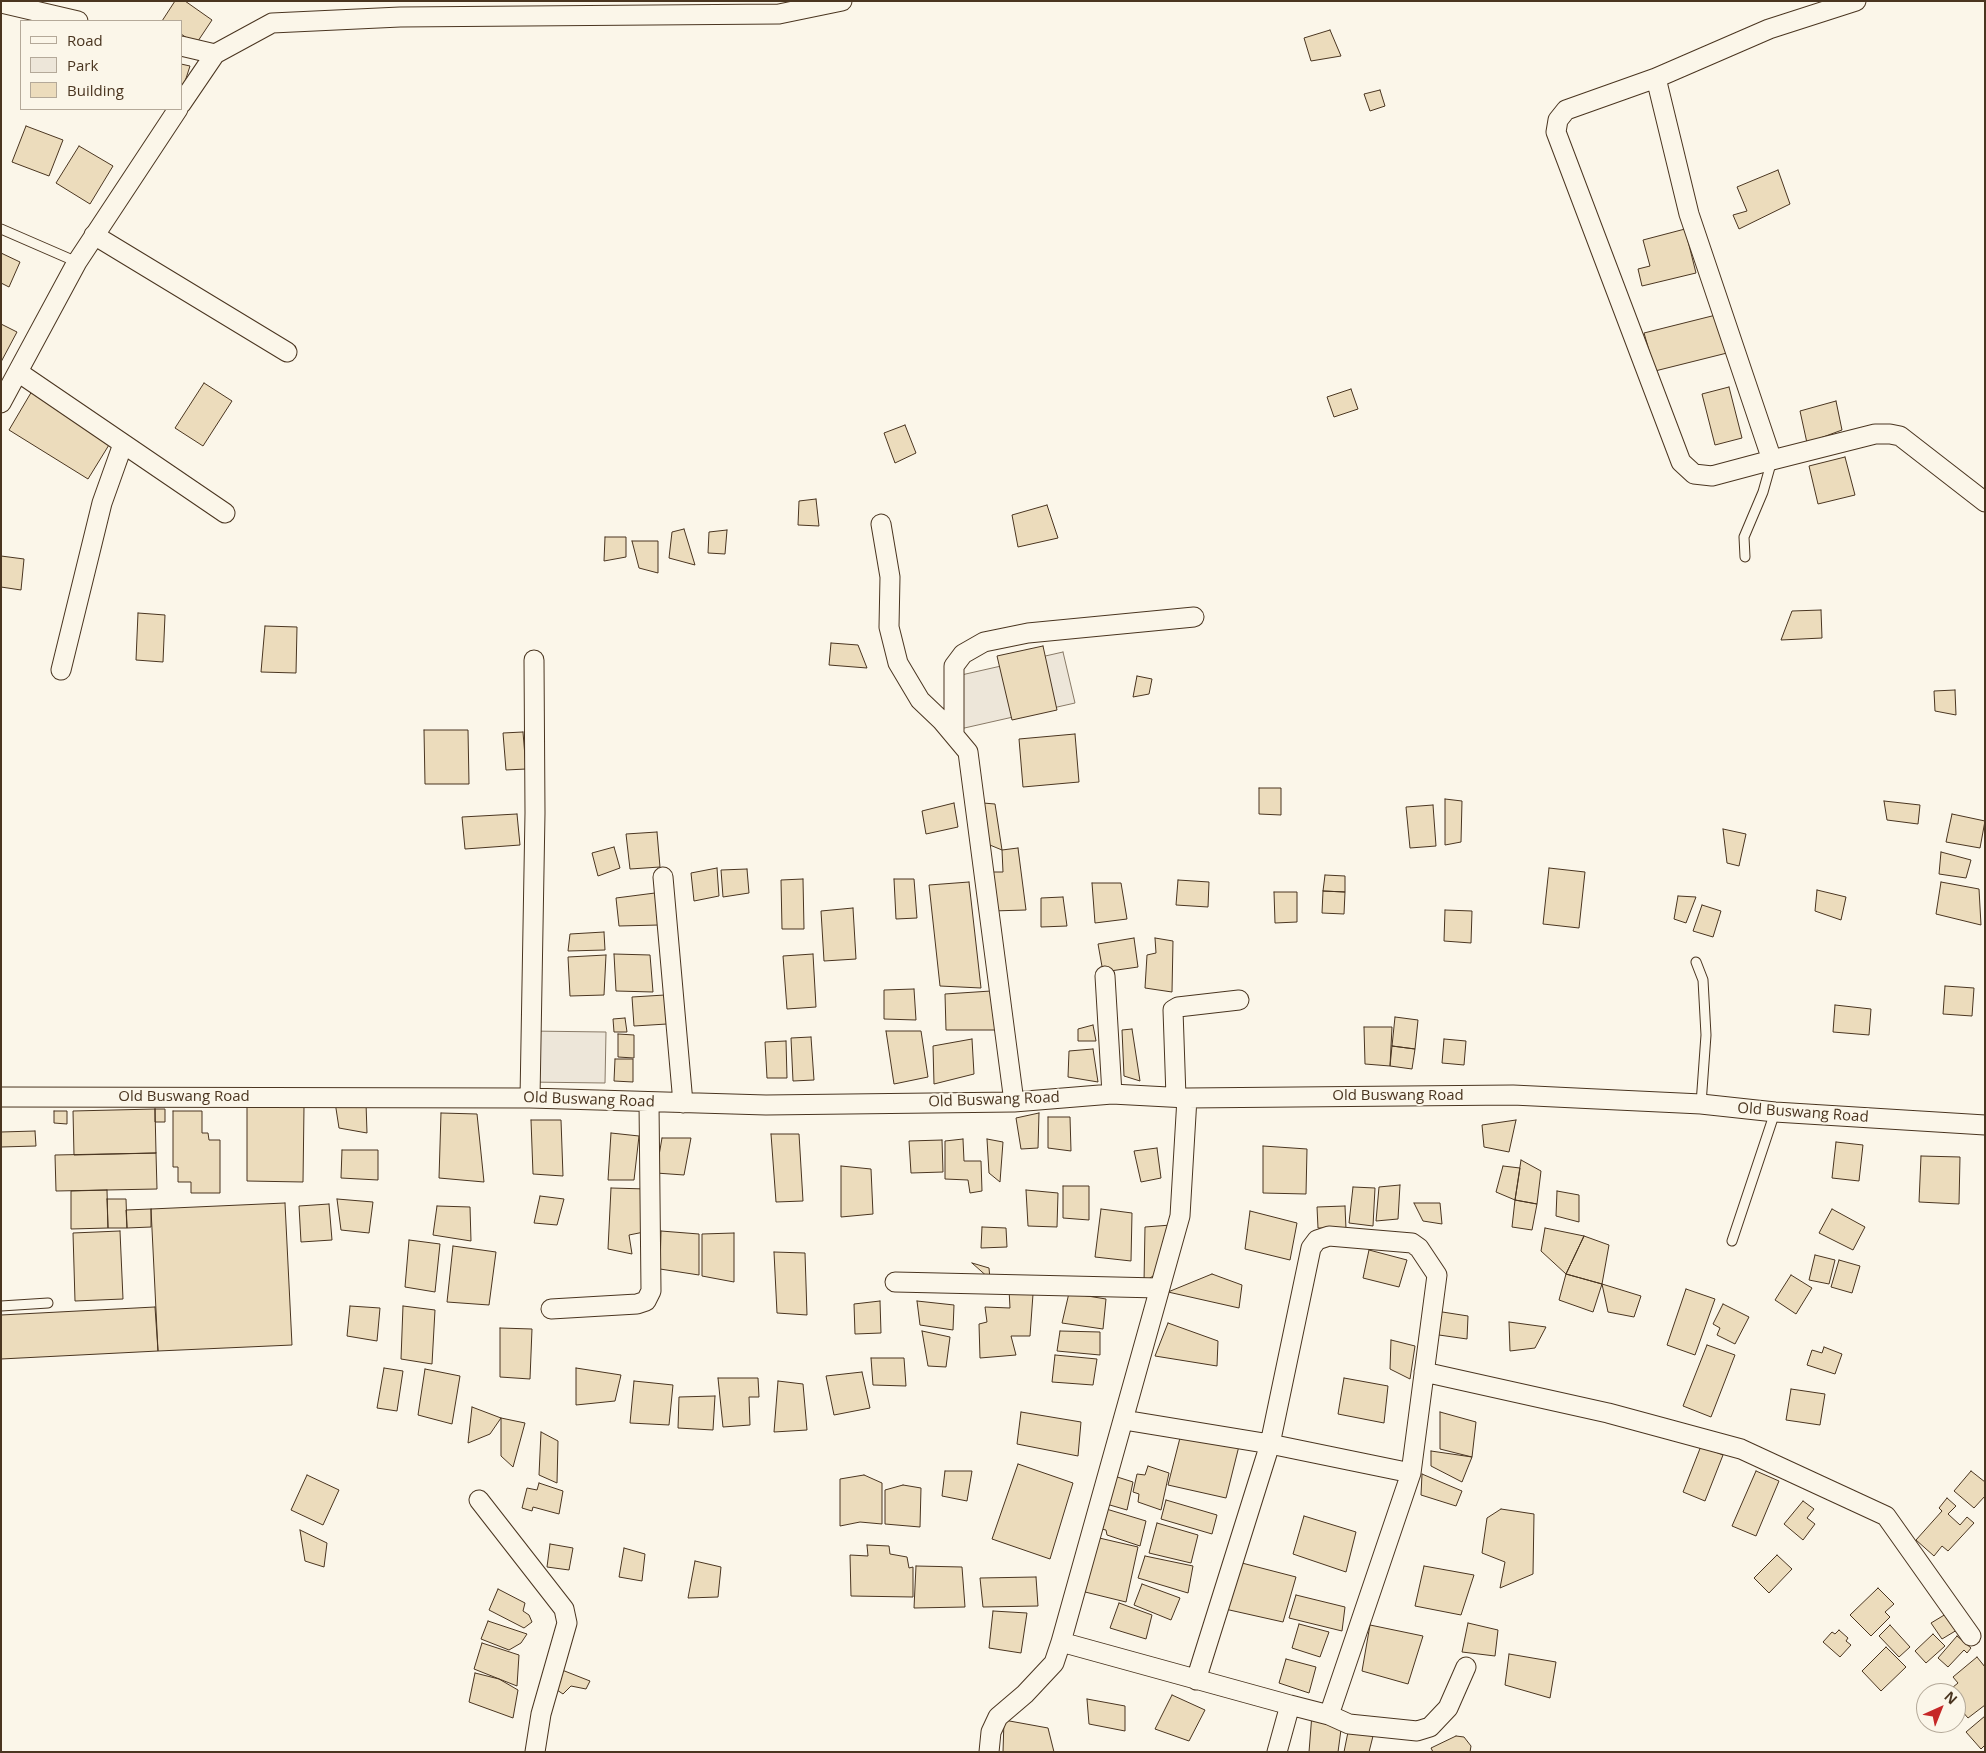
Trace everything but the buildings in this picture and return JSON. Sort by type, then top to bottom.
[{"type":"street","points":[[182,103],[215,54],[272,23],[400,9],[786,7],[842,1]]},
{"type":"street","points":[[1856,1],[1769,29],[1656,78],[1566,110],[1558,120],[1556,132],[1568,159],[1681,462],[1694,474],[1712,476],[1875,434],[1890,434],[1900,436],[1985,502]]},
{"type":"street","points":[[1,2],[74,20]]},
{"type":"street","points":[[182,46],[215,54]]},
{"type":"street","points":[[1656,78],[1689,214],[1772,460]]},
{"type":"street","points":[[1,403],[94,235],[177,110]]},
{"type":"street","points":[[94,235],[287,352]]},
{"type":"street","points":[[18,372],[225,513]]},
{"type":"street","points":[[61,670],[102,503],[123,444]]},
{"type":"street","points":[[881,524],[890,577],[889,627],[898,663],[920,700],[968,752],[1014,1102]]},
{"type":"street","points":[[954,735],[954,666],[963,654],[984,642],[1028,633],[1194,617]]},
{"type":"street","points":[[530,1098],[535,813],[534,660]]},
{"type":"street","points":[[663,877],[684,1103]]},
{"type":"street","points":[[1105,976],[1112,1094]]},
{"type":"street","points":[[989,1752],[991,1732],[998,1717],[1025,1694],[1054,1663],[1124,1420],[1158,1288],[1180,1216],[1182,1097],[1174,1010],[1178,1007],[1239,1000]]},
{"type":"street","name":"Old Buswang Road","points":[[1,1097],[530,1098],[766,1105],[1014,1102],[1112,1094],[1182,1097],[1514,1095],[1701,1104],[1775,1112],[1985,1125]]},
{"type":"street","points":[[551,1309],[637,1304],[646,1301],[651,1291],[649,1103]]},
{"type":"street","points":[[1196,1680],[1270,1444],[1311,1248],[1316,1240],[1329,1236],[1412,1243],[1419,1248],[1437,1274],[1410,1473],[1329,1715]]},
{"type":"street","points":[[895,1282],[1158,1288]]},
{"type":"street","points":[[1424,1372],[1608,1412],[1740,1449],[1886,1516],[1971,1636]]},
{"type":"street","points":[[1124,1420],[1270,1444],[1410,1473]]},
{"type":"street","points":[[480,1500],[564,1609],[567,1623],[541,1714],[535,1752]]},
{"type":"street","points":[[1061,1642],[1329,1715],[1349,1724],[1417,1731],[1430,1727],[1448,1708],[1466,1667]]},
{"type":"street","points":[[1277,1752],[1290,1704]]},
{"type":"lane","points":[[1,229],[78,262]]},
{"type":"lane","points":[[1745,557],[1744,537],[1763,492],[1772,460]]},
{"type":"lane","points":[[1696,962],[1703,980],[1706,1036],[1701,1104]]},
{"type":"lane","points":[[1732,1241],[1775,1112]]},
{"type":"lane","points":[[1,1306],[48,1303]]},
{"type":"green space","points":[[1063,652],[1075,703],[960,729],[948,678]]},
{"type":"green space","points":[[528,1031],[606,1032],[605,1083],[527,1082]]}]
